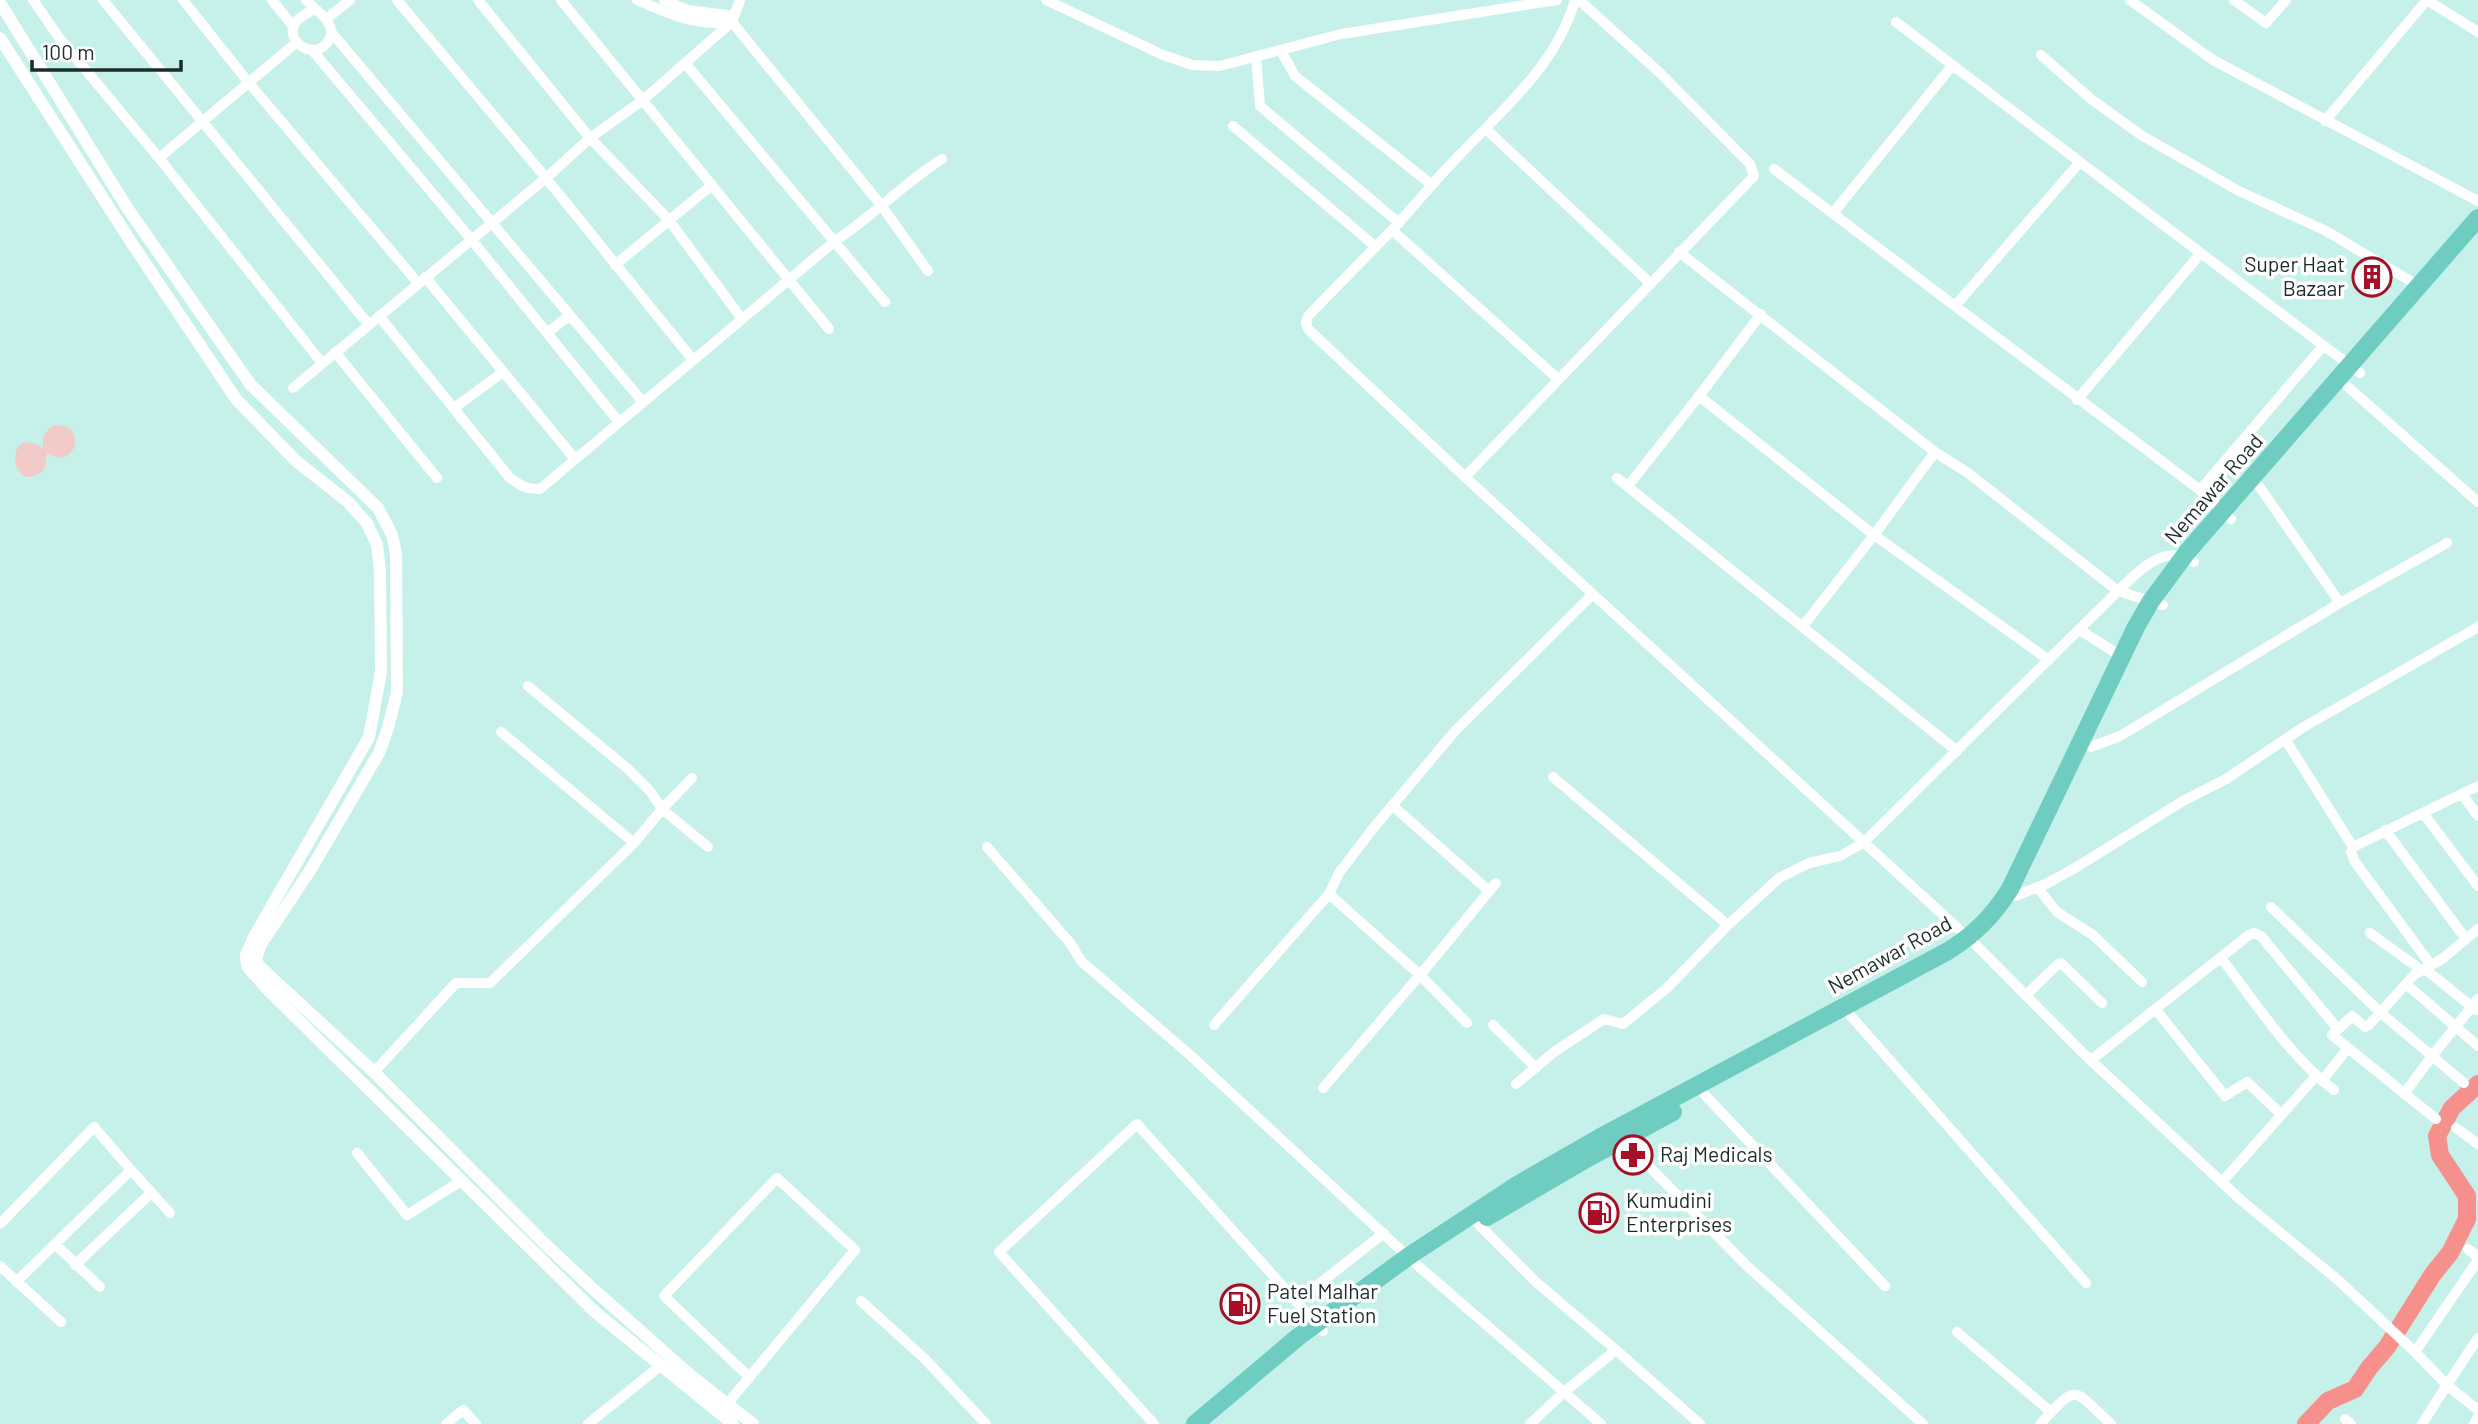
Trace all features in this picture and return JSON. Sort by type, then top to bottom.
[{"type":"highway","name":"Nemawar Road","points":[[2227,515],[2259,486],[2353,375],[2419,286],[2478,218]]},
{"type":"highway","name":"Nemawar Road","points":[[1195,1424],[1319,1327],[1517,1185],[1590,1150],[1906,979],[1964,953],[2010,889],[2122,657],[2157,603],[2189,559],[2227,515],[2478,236]]},
{"type":"highway","name":"Nemawar Road","points":[[1971,941],[1992,930],[2015,897],[2091,747],[2157,603]]},
{"type":"highway","name":"Nemawar Road","points":[[1413,1260],[1477,1223],[1590,1150],[1623,1140],[1811,1034],[1850,1015],[1906,979]]},
{"type":"highway","name":"Nemawar Road","points":[[1210,1424],[1319,1327]]},
{"type":"street","points":[[33,0],[60,39],[159,158],[322,363]]},
{"type":"street","points":[[103,0],[369,325]]},
{"type":"street","points":[[183,0],[249,83],[503,372],[575,459]]},
{"type":"street","points":[[272,0],[293,26],[294,38],[300,46],[312,50],[321,49],[332,33]]},
{"type":"street","points":[[326,19],[350,0]]},
{"type":"street","points":[[397,0],[693,360]]},
{"type":"street","points":[[478,0],[590,138],[669,220],[742,319]]},
{"type":"street","points":[[561,0],[828,329]]},
{"type":"street","points":[[637,0],[687,21],[712,24],[733,19]]},
{"type":"street","points":[[664,0],[688,10],[733,19],[881,205],[928,271]]},
{"type":"street","points":[[293,388],[546,178],[590,138],[643,100],[733,19],[740,0]]},
{"type":"street","points":[[1046,0],[1163,55],[1192,65],[1220,66],[1341,34],[1557,0]]},
{"type":"street","points":[[1465,477],[1754,176],[1751,163],[1659,72],[1577,0],[1558,44],[1531,80],[1396,226],[1308,316],[1306,323],[1347,368],[1465,477],[1593,594],[1863,843],[1971,941],[2091,1060],[2242,1201],[2338,1280],[2447,1385],[2478,1410]]},
{"type":"street","points":[[2130,0],[2213,60],[2478,201]]},
{"type":"street","points":[[2234,0],[2266,23],[2286,0]]},
{"type":"street","points":[[2325,121],[2426,0],[2478,32]]},
{"type":"street","points":[[0,3],[128,209],[250,384],[378,509],[392,535],[396,553],[397,692],[388,728],[379,753],[311,869],[260,946],[256,960],[279,986],[414,1111],[545,1244],[689,1374],[723,1408],[733,1424]]},
{"type":"street","points":[[293,26],[310,4],[326,19],[332,33],[643,402]]},
{"type":"street","points":[[1896,22],[2323,346],[2478,502]]},
{"type":"street","points":[[0,38],[132,245],[236,399],[296,461],[347,501],[367,523],[377,545],[380,571],[381,672],[369,737],[269,908],[246,955],[247,966],[402,1124],[595,1312],[659,1367],[753,1424]]},
{"type":"street","points":[[159,158],[297,42]]},
{"type":"street","points":[[312,50],[471,239],[619,422]]},
{"type":"street","points":[[1281,51],[1295,76],[1432,185]]},
{"type":"street","points":[[2041,55],[2091,99],[2141,135],[2239,191],[2336,237],[2419,286]]},
{"type":"street","points":[[1256,57],[1260,106],[1396,226],[1558,379]]},
{"type":"street","points":[[685,63],[885,302]]},
{"type":"street","points":[[1833,213],[1952,66]]},
{"type":"street","points":[[1233,126],[1376,247]]},
{"type":"street","points":[[1486,129],[1651,284]]},
{"type":"street","points":[[379,316],[510,478],[532,490],[540,489],[835,241],[942,159]]},
{"type":"street","points":[[1955,306],[2080,162]]},
{"type":"street","points":[[1774,169],[2077,400],[2200,490],[2227,515]]},
{"type":"street","points":[[615,265],[712,185]]},
{"type":"street","points":[[1679,252],[1935,452],[1968,473],[2119,591],[2157,603]]},
{"type":"street","points":[[2077,400],[2201,253]]},
{"type":"street","points":[[1628,486],[1761,314]]},
{"type":"street","points":[[547,333],[570,315]]},
{"type":"street","points":[[2200,490],[2323,346]]},
{"type":"street","points":[[335,352],[437,478]]},
{"type":"street","points":[[453,408],[503,372]]},
{"type":"street","points":[[1699,396],[1874,535],[2049,660]]},
{"type":"street","points":[[1803,626],[1935,452]]},
{"type":"street","points":[[1617,478],[1956,751]]},
{"type":"street","points":[[2259,486],[2340,603]]},
{"type":"street","points":[[2091,747],[2120,736],[2340,603],[2447,542]]},
{"type":"street","points":[[1516,1084],[1554,1052],[1604,1019],[1622,1024],[1667,988],[1728,925],[1779,878],[1809,863],[1840,856],[1863,843],[2145,564],[2173,555],[2189,559]]},
{"type":"street","points":[[1214,1025],[1329,894],[1339,873],[1454,730],[1593,594]]},
{"type":"street","points":[[2015,897],[2075,868],[2478,627]]},
{"type":"street","points":[[2080,630],[2122,657]]},
{"type":"street","points":[[528,686],[628,769],[650,791],[662,809],[708,847]]},
{"type":"street","points":[[501,732],[634,844]]},
{"type":"street","points":[[2285,740],[2353,847]]},
{"type":"street","points":[[1553,777],[1728,925]]},
{"type":"street","points":[[374,1072],[456,983],[490,983],[634,844],[692,778]]},
{"type":"street","points":[[2425,968],[2351,852],[2353,847],[2385,830],[2478,786]]},
{"type":"street","points":[[2462,794],[2478,816]]},
{"type":"street","points":[[1323,1088],[1493,887],[1392,805]]},
{"type":"street","points":[[2423,813],[2478,886]]},
{"type":"street","points":[[2385,830],[2466,939]]},
{"type":"street","points":[[987,847],[1071,944],[1082,961],[1190,1055],[1413,1260],[1601,1424]]},
{"type":"street","points":[[2037,887],[2057,912],[2093,934],[2142,982]]},
{"type":"street","points":[[1329,894],[1420,975],[1467,1023]]},
{"type":"street","points":[[2271,907],[2381,1013],[2464,1083]]},
{"type":"street","points":[[2436,1119],[2332,1035],[2352,1016],[2365,1027],[2406,984],[2478,929]]},
{"type":"street","points":[[2091,1060],[2254,933],[2261,936],[2337,1028]]},
{"type":"street","points":[[2370,933],[2425,968],[2476,1006],[2432,1056],[2404,1094]]},
{"type":"street","points":[[2221,958],[2318,1079],[2334,1090]]},
{"type":"street","points":[[2026,995],[2061,963],[2102,1003]]},
{"type":"street","points":[[2406,984],[2478,1046]]},
{"type":"street","points":[[2156,1010],[2225,1096],[2247,1082],[2281,1114]]},
{"type":"street","points":[[1850,1015],[2086,1283]]},
{"type":"street","points":[[1493,1025],[1536,1068]]},
{"type":"street","points":[[2222,1182],[2281,1114],[2347,1049]]},
{"type":"street","points":[[1704,1094],[1885,1286]]},
{"type":"street","points":[[402,1124],[414,1111]]},
{"type":"street","points":[[1154,1424],[999,1252],[1136,1124],[1319,1327]]},
{"type":"street","points":[[0,1224],[94,1127],[170,1213]]},
{"type":"street","points":[[2456,1128],[2478,1144]]},
{"type":"street","points":[[1623,1140],[1747,1266],[1923,1424]]},
{"type":"street","points":[[357,1153],[407,1216],[461,1181]]},
{"type":"street","points":[[16,1282],[131,1170]]},
{"type":"street","points":[[723,1408],[855,1250],[777,1178],[664,1296],[748,1376]]},
{"type":"street","points":[[75,1265],[151,1193]]},
{"type":"street","points":[[1477,1223],[1536,1282],[1700,1424]]},
{"type":"street","points":[[1296,1302],[1384,1233]]},
{"type":"street","points":[[56,1245],[100,1287]]},
{"type":"street","points":[[2414,1352],[2478,1259],[2468,1249]]},
{"type":"street","points":[[0,1266],[61,1322]]},
{"type":"street","points":[[861,1301],[925,1359],[986,1424]]},
{"type":"street","points":[[1957,1332],[2051,1412]]},
{"type":"street","points":[[2423,1424],[2478,1338]]},
{"type":"street","points":[[1530,1424],[1616,1350]]},
{"type":"street","points":[[588,1424],[659,1367]]},
{"type":"street","points":[[2040,1424],[2068,1395],[2075,1393],[2112,1424]]},
{"type":"street","points":[[446,1424],[463,1410],[476,1424]]},
{"type":"street","points":[[2474,1424],[2478,1417]]},
{"type":"shaded area","points":[[56,425],[66,427],[72,432],[75,439],[71,452],[65,457],[47,453],[45,468],[34,476],[25,476],[19,470],[16,452],[21,444],[29,442],[43,448],[45,434]]},
{"type":"waterway","points":[[2306,1424],[2328,1401],[2355,1389],[2387,1347],[2433,1274],[2450,1253],[2467,1219],[2467,1196],[2440,1155],[2437,1136],[2452,1108],[2478,1084]]},
{"type":"place","name":"Super Haat Bazaar","points":[[2372,277]]},
{"type":"place","name":"Raj Medicals","points":[[1633,1155]]},
{"type":"place","name":"Kumudini Enterprises","points":[[1599,1213]]},
{"type":"place","name":"Patel Malhar Fuel Station","points":[[1240,1304]]}]
